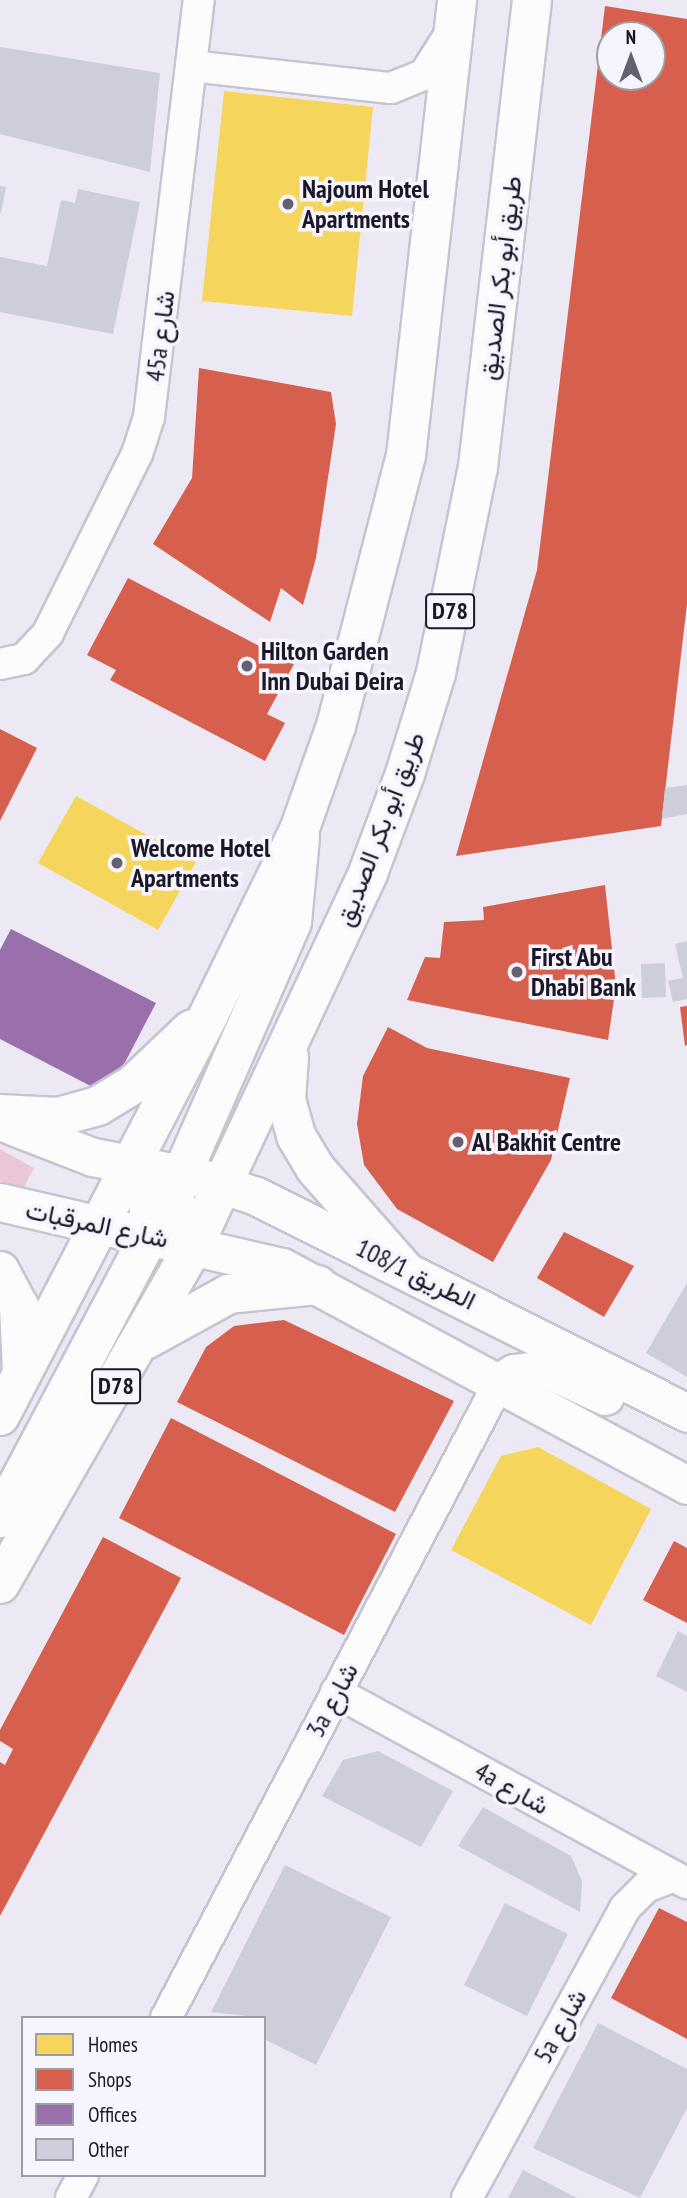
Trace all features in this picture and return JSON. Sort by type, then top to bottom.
[{"type":"main road","name":"طريق أبو بكر الصديق","points":[[0,1584],[141,1343],[194,1245],[368,873],[405,774],[460,571],[478,467],[532,0]]},
{"type":"main road","points":[[0,1416],[102,1230],[300,828],[364,637],[407,456],[456,14]]},
{"type":"main road","points":[[194,1245],[176,1211],[180,1173],[292,922],[301,870],[300,828]]},
{"type":"main road","points":[[0,1114],[58,1117],[98,1106],[134,1084],[209,1014]]},
{"type":"main road","points":[[299,1024],[286,1100],[296,1136],[315,1168],[402,1267]]},
{"type":"main road","points":[[0,1518],[148,1238],[149,1204],[134,1167]]},
{"type":"main road","points":[[0,1271],[19,1306],[21,1376]]},
{"type":"main road","points":[[141,1343],[168,1323],[229,1294],[318,1285]]},
{"type":"street","name":"45a شارع","points":[[0,664],[38,648],[121,489],[149,417],[199,0]]},
{"type":"street","points":[[191,66],[391,88],[424,75],[456,14]]},
{"type":"street","points":[[0,1121],[134,1167]]},
{"type":"street","name":"108/1 الطريق","points":[[134,1167],[180,1173],[224,1184],[402,1267],[687,1413]]},
{"type":"street","name":"شارع المرقبات","points":[[0,1202],[102,1230],[194,1245]]},
{"type":"street","name":"108/1 الطريق","points":[[194,1245],[253,1257],[318,1285],[687,1485]]},
{"type":"street","points":[[499,1383],[514,1373],[548,1369],[687,1438]]},
{"type":"street","name":"3a شارع","points":[[167,2016],[499,1383]]},
{"type":"street","name":"4a شارع","points":[[336,1692],[681,1880]]},
{"type":"street","name":"5a شارع","points":[[467,2198],[625,1908],[646,1887],[681,1880]]},
{"type":"street","points":[[71,2198],[82,2177]]},
{"type":"shaded area","points":[[0,1149],[34,1168],[23,1189],[0,1181]]},
{"type":"building: Homes","name":"Najoum Hotel Apartments","points":[[224,91],[373,107],[352,316],[202,301]]},
{"type":"building: Homes","name":"Welcome Hotel Apartments","points":[[76,796],[196,862],[158,930],[38,863]]},
{"type":"building: Homes","points":[[538,1447],[651,1509],[591,1625],[451,1550],[501,1456]]},
{"type":"building: Shops","points":[[605,6],[687,19],[687,604],[661,826],[456,856],[537,570],[596,81],[596,91],[666,91],[666,21],[603,21]]},
{"type":"building: Shops","points":[[199,368],[331,392],[336,424],[316,558],[303,605],[281,588],[270,622],[153,544],[192,478]]},
{"type":"building: Shops","points":[[128,578],[294,664],[267,714],[285,723],[265,761],[110,680],[116,670],[87,655]]},
{"type":"building: Shops","points":[[0,729],[37,748],[0,821]]},
{"type":"building: Shops","name":"First Abu Dhabi Bank","points":[[605,885],[616,986],[608,1040],[407,1000],[425,957],[440,958],[444,922],[484,920],[483,907]]},
{"type":"building: Shops","points":[[687,1006],[687,1045],[685,1046],[680,1007]]},
{"type":"building: Shops","name":"Al Bakhit Centre","points":[[388,1027],[427,1048],[570,1078],[551,1160],[493,1262],[397,1209],[364,1165],[357,1124],[363,1076]]},
{"type":"building: Shops","points":[[564,1232],[634,1266],[604,1317],[537,1278]]},
{"type":"building: Shops","points":[[284,1320],[454,1401],[395,1512],[177,1402],[206,1347],[234,1326]]},
{"type":"building: Shops","points":[[171,1418],[396,1534],[344,1635],[119,1518]]},
{"type":"building: Shops","points":[[103,1537],[181,1578],[0,1916],[0,1762],[5,1765],[13,1749],[0,1741],[0,1730]]},
{"type":"building: Shops","points":[[674,1541],[687,1548],[687,1623],[643,1600]]},
{"type":"building: Shops","points":[[659,1908],[687,1922],[687,2039],[611,1998]]},
{"type":"building: Offices","points":[[11,929],[156,1003],[108,1095],[0,1039],[0,950]]},
{"type":"building: Other","points":[[0,47],[160,73],[150,172],[0,134]]},
{"type":"building: Other","points":[[0,186],[6,187],[1,213],[0,213]]},
{"type":"building: Other","points":[[78,189],[140,202],[113,334],[0,312],[0,257],[47,266],[61,200],[75,203]]},
{"type":"building: Other","points":[[687,785],[687,814],[662,819],[665,788]]},
{"type":"building: Other","points":[[687,941],[687,999],[673,1002],[668,981],[683,978],[675,944]]},
{"type":"building: Other","points":[[665,963],[666,997],[642,998],[641,964]]},
{"type":"building: Other","points":[[687,1283],[687,1377],[646,1353]]},
{"type":"building: Other","points":[[678,1631],[687,1636],[687,1692],[656,1676]]},
{"type":"building: Other","points":[[378,1751],[453,1791],[421,1847],[322,1796],[343,1760]]},
{"type":"building: Other","points":[[483,1807],[571,1856],[582,1881],[580,1912],[458,1846]]},
{"type":"building: Other","points":[[285,1865],[391,1917],[316,2065],[266,2040],[266,2016],[211,2012]]},
{"type":"building: Other","points":[[505,1903],[568,1934],[527,2016],[464,1985]]},
{"type":"building: Other","points":[[598,2023],[687,2069],[687,2108],[640,2198],[533,2148]]},
{"type":"building: Other","points":[[523,2170],[577,2198],[508,2198]]},
{"type":"place","name":"Najoum Hotel Apartments","points":[[288,204]]},
{"type":"place","name":"Hilton Garden Inn Dubai Deira","points":[[247,666]]},
{"type":"place","name":"Welcome Hotel Apartments","points":[[117,863]]},
{"type":"place","name":"First Abu Dhabi Bank","points":[[517,972]]},
{"type":"place","name":"Al Bakhit Centre","points":[[458,1142]]}]
